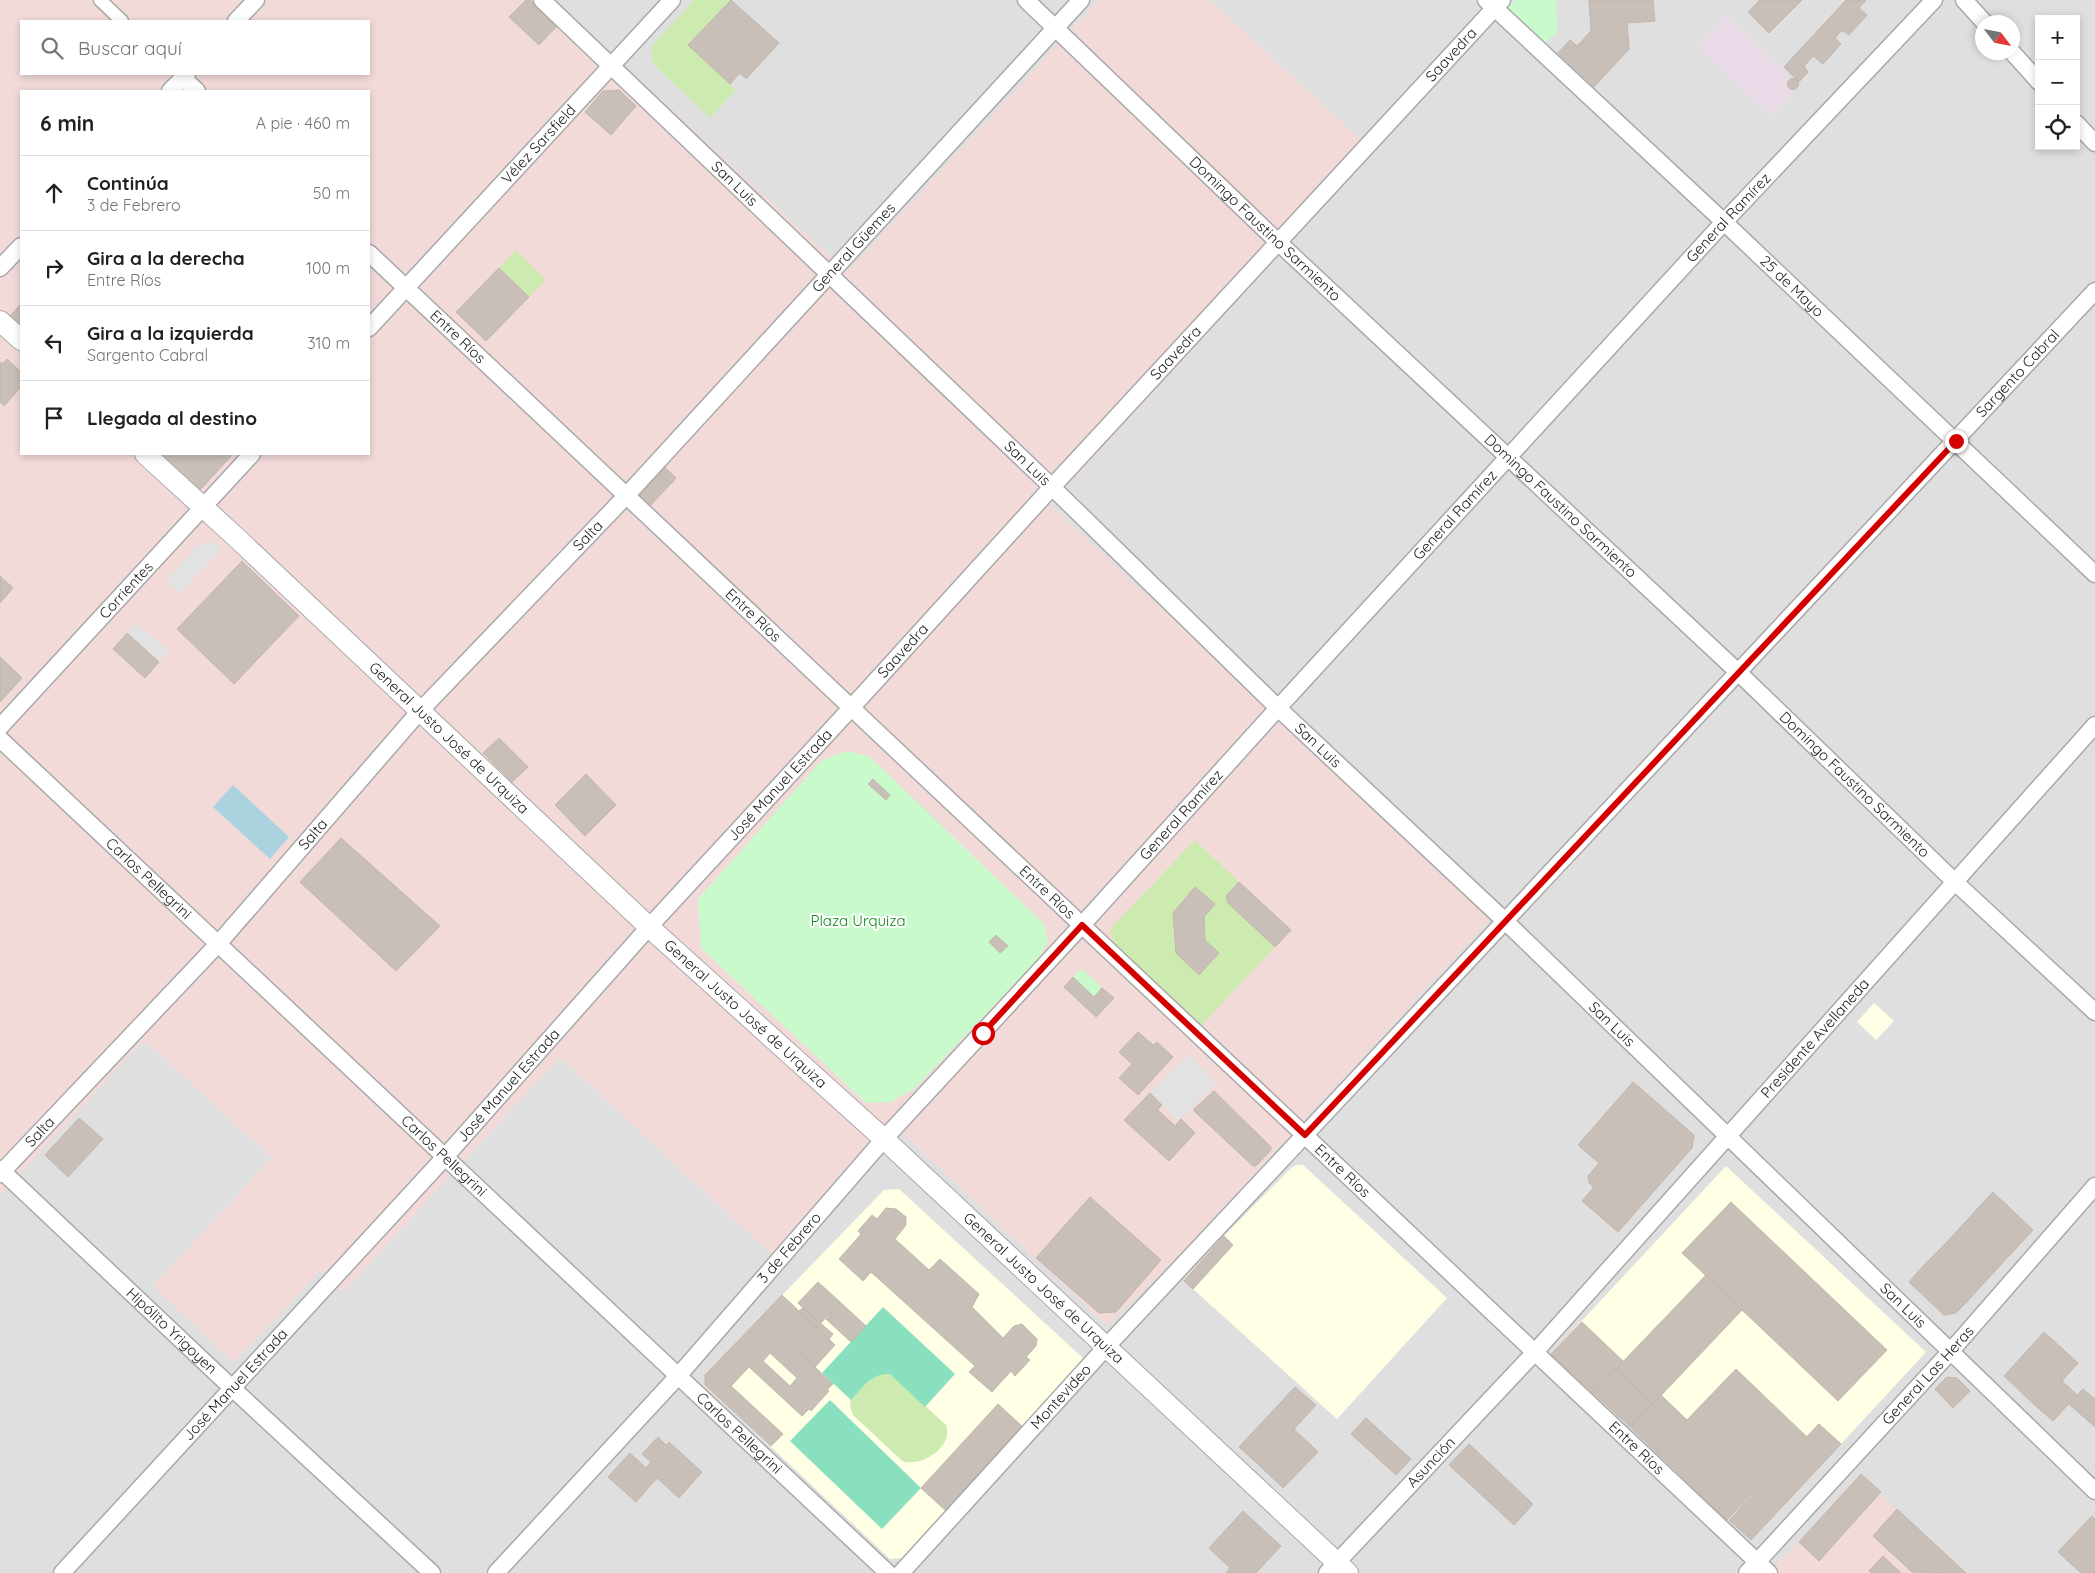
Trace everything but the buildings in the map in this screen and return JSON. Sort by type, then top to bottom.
[{"type":"street","points":[[100,0],[121,20]]},
{"type":"street","points":[[237,20],[256,0]]},
{"type":"street","name":"San Luis","points":[[542,0],[1052,487],[1278,708],[1506,921],[2095,1492]]},
{"type":"street","name":"Vélez Sarsfield","points":[[406,288],[672,0]]},
{"type":"street","name":"Domingo Faustino Sarmiento","points":[[1026,0],[1279,243],[1738,673],[1955,882],[2095,1012]]},
{"type":"street","name":"General Güemes","points":[[626,496],[1081,0]]},
{"type":"street","name":"General Ramírez","points":[[1082,925],[1278,708],[1724,222],[1934,0]]},
{"type":"street","points":[[1964,0],[1978,15]]},
{"type":"street","name":"25 de Mayo","points":[[1494,3],[2095,574]]},
{"type":"street","name":"Saavedra","points":[[852,707],[1052,487],[1279,243],[1494,3]]},
{"type":"street","points":[[2019,60],[2035,78]]},
{"type":"street","points":[[171,90],[183,75],[196,90]]},
{"type":"street","points":[[2080,126],[2095,143]]},
{"type":"street","points":[[0,268],[20,247]]},
{"type":"street","name":"Entre Ríos","points":[[370,254],[1535,1352],[1758,1569]]},
{"type":"street","points":[[370,327],[406,288]]},
{"type":"street","name":"Sargento Cabral","points":[[1305,1135],[1956,441],[2095,290]]},
{"type":"street","points":[[0,321],[20,339]]},
{"type":"street","name":"General Justo José de Urquiza","points":[[146,455],[649,927],[884,1139],[1107,1346],[1337,1570]]},
{"type":"street","name":"Corrientes","points":[[0,727],[251,455]]},
{"type":"street","name":"Salta","points":[[1,1171],[218,944],[419,712],[626,496]]},
{"type":"street","name":"José Manuel Estrada","points":[[62,1573],[231,1387],[445,1157],[649,927],[852,707]]},
{"type":"street","name":"Presidente Avellaneda","points":[[1535,1352],[2095,725]]},
{"type":"street","name":"Carlos Pellegrini","points":[[0,739],[888,1573]]},
{"type":"street","name":"3 de Febrero","points":[[496,1573],[679,1375],[884,1139],[1082,925]]},
{"type":"street","name":"Montevideo","points":[[901,1573],[1107,1346],[1305,1135]]},
{"type":"street","name":"Hipólito Yrigoyen","points":[[1,1171],[432,1573]]},
{"type":"street","name":"General Las Heras","points":[[1758,1569],[2095,1186]]},
{"type":"street","name":"Asunción","points":[[1337,1570],[1535,1352]]},
{"type":"shaded area","points":[[0,0],[2095,0],[2095,1573],[0,1573]]},
{"type":"shaded area","points":[[0,0],[554,0],[847,272],[1099,0],[1210,0],[1375,153],[1050,505],[1493,916],[1194,1239],[1107,1326],[888,1119],[772,1255],[560,1057],[343,1292],[320,1271],[234,1362],[153,1286],[272,1158],[144,1040],[0,1196]]},
{"type":"shaded area","points":[[1726,16],[1790,77],[1784,84],[1793,92],[1771,116],[1698,47]]},
{"type":"shaded area","points":[[215,542],[222,548],[180,593],[166,580],[198,545]]},
{"type":"shaded area","points":[[136,623],[169,651],[159,662],[127,633]]},
{"type":"shaded area","points":[[1874,1003],[1894,1021],[1876,1040],[1857,1022]]},
{"type":"shaded area","points":[[1189,1054],[1217,1082],[1179,1121],[1150,1093]]},
{"type":"shaded area","points":[[1303,1165],[1447,1298],[1337,1419],[1193,1289],[1233,1245],[1224,1236],[1292,1167]]},
{"type":"shaded area","points":[[1726,1166],[1926,1352],[1841,1444],[1818,1424],[1729,1520],[1551,1354]]},
{"type":"shaded area","points":[[899,1189],[1084,1359],[903,1558],[890,1559],[705,1385],[705,1375],[884,1190]]},
{"type":"shaded area","points":[[1861,1474],[1966,1573],[1780,1573],[1774,1567]]},
{"type":"green space","points":[[694,0],[731,0],[689,45],[736,90],[710,118],[653,64],[651,47]]},
{"type":"green space","points":[[1515,0],[1556,0],[1557,32],[1542,46],[1506,9]]},
{"type":"green space","points":[[516,250],[546,280],[529,297],[499,268]]},
{"type":"green space","name":"Plaza Urquiza","points":[[845,751],[869,756],[1044,924],[1048,941],[1039,958],[914,1089],[890,1102],[866,1103],[701,948],[698,899],[821,761]]},
{"type":"green space","points":[[1195,840],[1239,882],[1226,896],[1228,903],[1275,947],[1199,1028],[1115,948],[1110,929]],"holes":[[[1195,888],[1215,904],[1204,917],[1205,940],[1219,953],[1199,974],[1176,953],[1173,913]]]},
{"type":"green space","points":[[1080,970],[1083,970],[1102,988],[1094,997],[1073,977]]},
{"type":"green space","points":[[883,1307],[955,1374],[925,1407],[890,1374],[873,1378],[851,1400],[822,1373]]},
{"type":"green space","points":[[881,1374],[890,1374],[946,1425],[947,1433],[945,1440],[935,1454],[918,1461],[902,1461],[853,1415],[850,1404],[853,1396],[864,1385]]},
{"type":"green space","points":[[830,1400],[921,1488],[882,1529],[790,1441]]},
{"type":"water","points":[[233,785],[289,837],[270,859],[213,807]]},
{"type":"route","points":[[983,1033],[1082,925],[1305,1135],[1956,441]]}]
